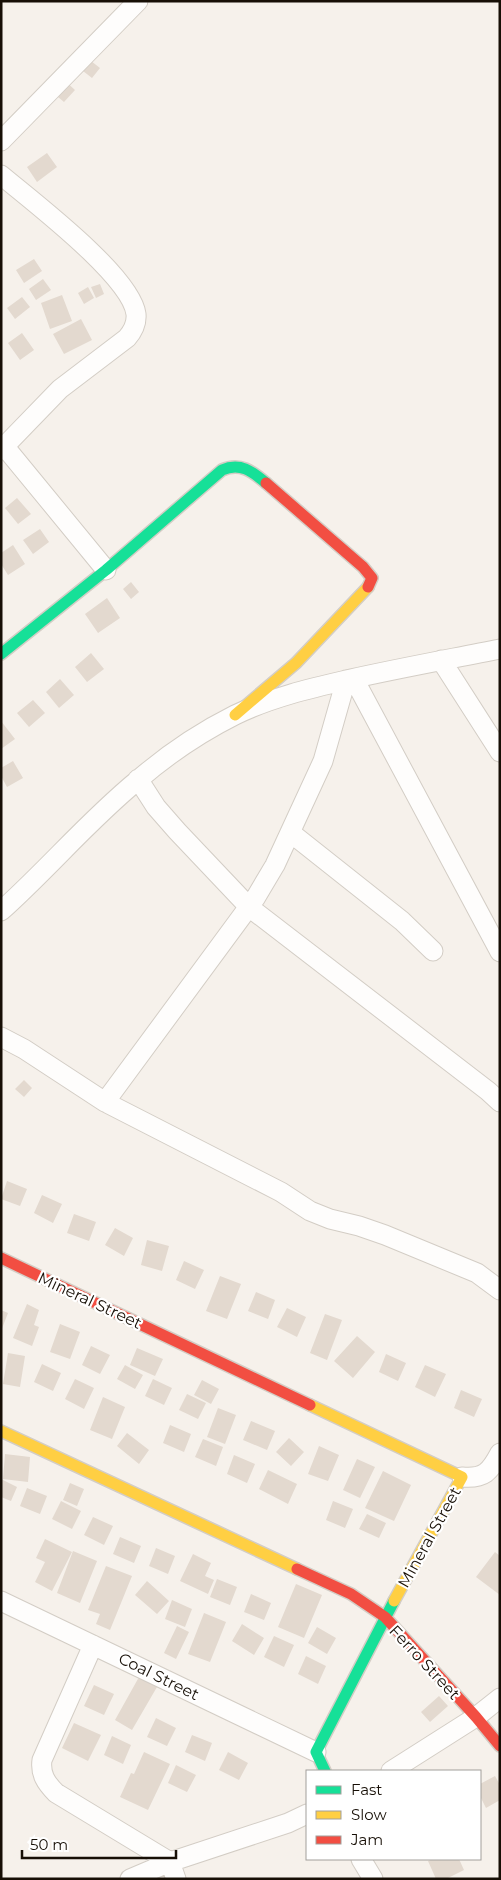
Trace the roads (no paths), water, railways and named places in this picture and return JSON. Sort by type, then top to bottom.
[{"type":"street","points":[[1,141],[138,1]]},
{"type":"street","points":[[1,175],[64,228],[104,266],[129,297],[136,315],[133,331],[127,338],[60,389],[3,448],[106,570]]},
{"type":"street","points":[[1,654],[106,570],[222,470],[231,466],[241,466],[263,480],[363,567],[372,578],[367,589],[296,663],[235,715]]},
{"type":"street","points":[[1,911],[138,779],[185,744],[235,715],[304,690],[500,649]]},
{"type":"street","points":[[442,660],[500,752]]},
{"type":"street","points":[[105,1102],[249,907],[275,865],[323,761],[350,680]]},
{"type":"street","points":[[350,680],[500,952]]},
{"type":"street","points":[[138,779],[156,807],[249,907],[382,1008],[500,1102]]},
{"type":"street","points":[[290,833],[402,921],[433,951]]},
{"type":"street","points":[[1,1036],[105,1102],[281,1192],[310,1211],[330,1219],[385,1235],[477,1273],[500,1290]]},
{"type":"street","name":"Mineral Street","points":[[1,1258],[462,1477],[385,1617]]},
{"type":"street","points":[[1,1431],[351,1594],[385,1617]]},
{"type":"street","points":[[462,1477],[476,1477],[488,1472],[500,1454]]},
{"type":"street","name":"Coal Street","points":[[1,1601],[316,1752]]},
{"type":"street","name":"Ferro Street","points":[[316,1752],[385,1617],[500,1746]]},
{"type":"street","points":[[93,1645],[42,1760],[43,1776],[47,1784],[56,1793],[178,1866]]},
{"type":"street","points":[[393,1770],[476,1717],[500,1698]]},
{"type":"street","points":[[316,1752],[324,1770]]},
{"type":"street","points":[[130,1879],[178,1866],[306,1814]]},
{"type":"street","points":[[362,1860],[373,1879]]}]
